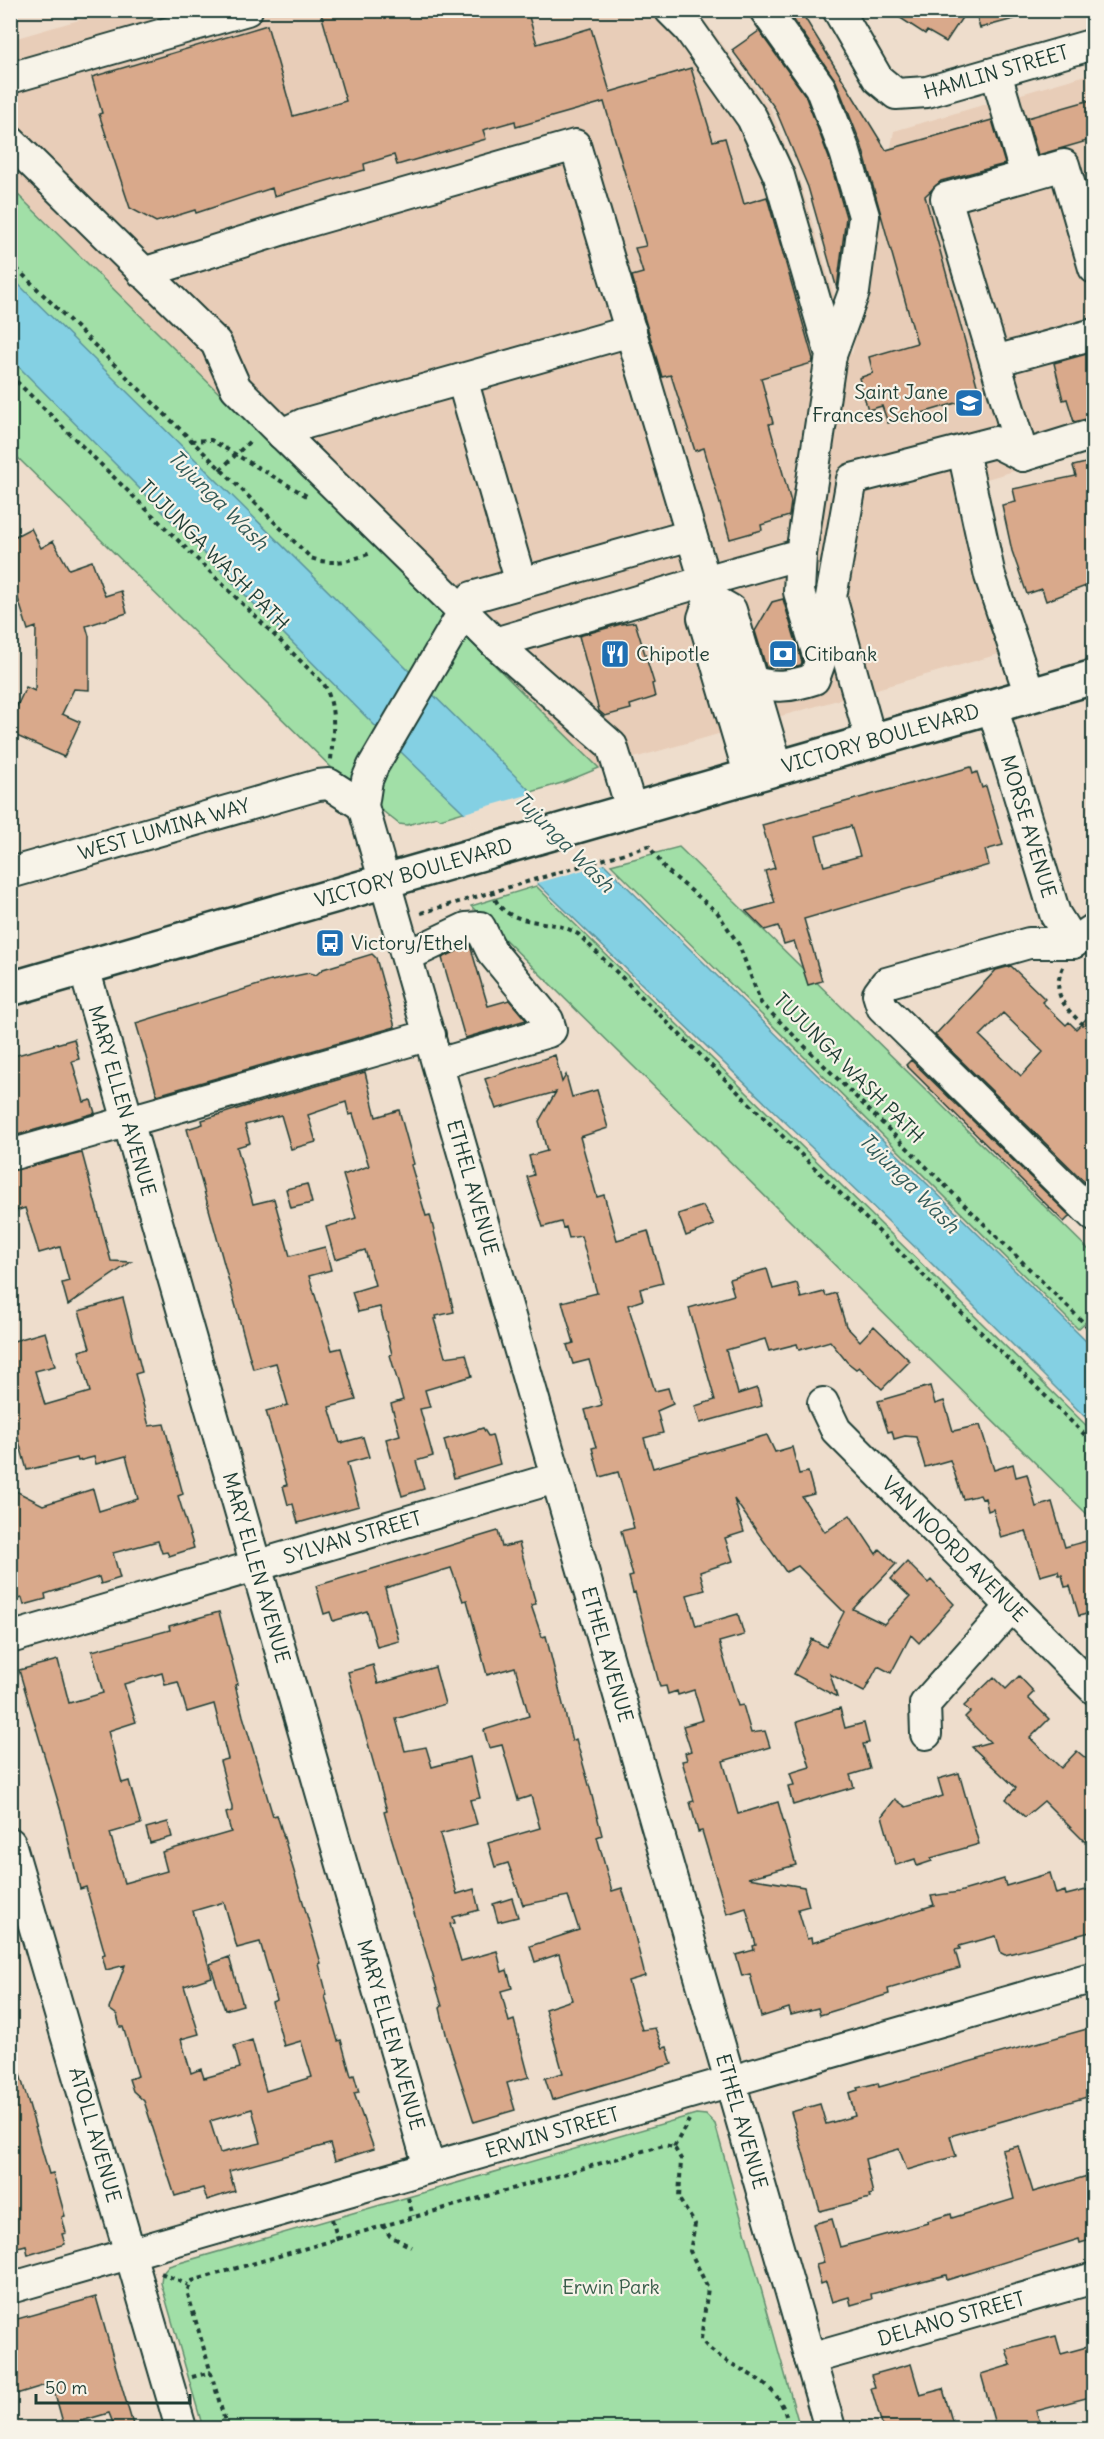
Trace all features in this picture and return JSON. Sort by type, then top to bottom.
[{"type":"main road","name":"VICTORY BOULEVARD","points":[[10,989],[459,862],[1094,677]]},
{"type":"street","points":[[10,78],[247,10]]},
{"type":"street","points":[[670,10],[689,29],[752,118],[779,176],[831,356]]},
{"type":"street","points":[[752,681],[770,687],[789,686],[814,679],[818,672],[819,662],[799,592],[801,554],[831,356],[854,292],[864,216],[845,152],[820,87],[765,10]]},
{"type":"street","name":"HAMLIN STREET","points":[[838,10],[878,79],[896,94],[927,92],[1094,44]]},
{"type":"street","points":[[996,72],[1026,176]]},
{"type":"street","points":[[10,141],[216,343],[236,388],[495,643],[612,746],[617,815]]},
{"type":"street","points":[[143,273],[303,224],[575,146],[708,589],[704,618],[764,773]]},
{"type":"street","points":[[1023,456],[946,198],[1064,165],[1094,268]]},
{"type":"street","points":[[276,428],[303,424],[631,331]]},
{"type":"street","points":[[995,361],[1094,334]]},
{"type":"street","points":[[462,379],[521,584]]},
{"type":"street","points":[[871,741],[831,597],[852,479],[995,442],[1023,456],[1094,435]]},
{"type":"street","points":[[963,451],[990,576],[1030,695]]},
{"type":"street","points":[[323,784],[363,806],[367,780],[381,752],[472,597],[692,535]]},
{"type":"street","points":[[495,643],[708,589],[801,554]]},
{"type":"street","points":[[708,589],[730,610],[752,681],[764,773]]},
{"type":"street","name":"MORSE AVENUE","points":[[992,706],[1055,914],[1083,936]]},
{"type":"street","name":"WEST LUMINA WAY","points":[[10,873],[323,784]]},
{"type":"street","name":"ETHEL AVENUE","points":[[363,806],[830,2428]]},
{"type":"street","points":[[407,956],[466,928],[480,927],[487,937],[492,952],[548,1020],[550,1030],[548,1032],[438,1064]]},
{"type":"street","points":[[1083,936],[1029,944],[886,983],[878,994],[882,1006],[1094,1216]]},
{"type":"street","name":"MARY ELLEN AVENUE","points":[[84,968],[429,2167]]},
{"type":"street","points":[[14,1154],[430,1035]]},
{"type":"street","name":"VAN NOORD AVENUE","points":[[823,1403],[836,1430],[1094,1689]]},
{"type":"street","name":"SYLVAN STREET","points":[[10,1638],[555,1478]]},
{"type":"street","points":[[926,1734],[925,1704],[1011,1606]]},
{"type":"street","name":"ATOLL AVENUE","points":[[10,1843],[181,2428]]},
{"type":"street","name":"ERWIN STREET","points":[[10,2288],[1094,1977]]},
{"type":"street","name":"DELANO STREET","points":[[810,2359],[1094,2278]]},
{"type":"path","points":[[10,262],[311,558],[327,564],[343,562],[393,543]]},
{"type":"path","name":"TUJUNGA WASH PATH","points":[[10,375],[324,684],[335,715],[323,784]]},
{"type":"path","points":[[220,470],[236,455],[276,428]]},
{"type":"path","points":[[191,441],[211,440],[310,498],[328,502],[345,495]]},
{"type":"path","name":"TUJUNGA WASH PATH","points":[[421,913],[649,846],[665,869],[717,912],[739,945],[761,1003],[1094,1334]]},
{"type":"path","points":[[492,891],[495,902],[504,913],[517,918],[559,925],[578,934],[1094,1444]]},
{"type":"path","points":[[1083,936],[1056,982],[1067,1008],[1094,1035]]},
{"type":"path","points":[[674,2147],[689,2120],[688,2113]]},
{"type":"path","points":[[227,2428],[187,2291],[192,2281],[663,2145],[674,2147],[681,2159],[679,2199],[694,2224],[690,2247],[692,2257],[708,2288],[701,2339],[769,2388],[778,2399],[788,2428]]},
{"type":"path","points":[[407,2194],[413,2216]]},
{"type":"path","points":[[330,2216],[339,2244]]},
{"type":"path","points":[[383,2225],[390,2236],[411,2247]]},
{"type":"path","points":[[158,2272],[188,2285]]},
{"type":"path","points":[[186,2379],[211,2372]]},
{"type":"shaded area","points":[[113,10],[697,11],[771,109],[801,185],[852,355],[894,131],[1093,73],[1093,448],[980,481],[995,554],[1031,645],[599,768],[11,187],[10,40]]},
{"type":"green space","points":[[10,187],[599,768],[565,782],[440,819],[437,817],[407,825],[399,824],[344,780],[11,451]]},
{"type":"green space","points":[[679,847],[1093,1254],[1093,1315],[1078,1329],[611,865]]},
{"type":"green space","points":[[536,886],[1093,1432],[1093,1520],[471,906]]},
{"type":"green space","name":"Erwin Park","points":[[696,2114],[706,2115],[715,2124],[800,2428],[203,2428],[161,2283],[162,2274],[169,2266]]},
{"type":"water","name":"Tujunga Wash","points":[[10,276],[1093,1348],[1093,1425],[918,1250],[401,752],[11,359]]},
{"type":"pier","points":[[537,792],[608,863],[534,884],[461,814]]},
{"type":"building","points":[[320,10],[527,10],[537,44],[591,28],[610,92],[691,68],[713,141],[725,138],[744,204],[767,197],[813,359],[812,363],[761,378],[773,423],[769,424],[791,502],[789,516],[761,525],[762,530],[730,539],[704,448],[695,451],[671,375],[662,377],[632,276],[643,273],[635,248],[646,246],[604,102],[516,127],[515,121],[483,130],[486,139],[397,165],[394,155],[364,164],[365,170],[274,196],[272,188],[196,213],[195,210],[156,222],[130,208],[99,114],[102,113],[92,77],[267,25],[293,116],[346,101]]},
{"type":"building","points":[[787,10],[800,10],[886,150],[992,120],[1005,164],[941,181],[925,196],[980,396],[888,423],[882,406],[868,410],[859,378],[873,373],[869,357],[917,343],[862,147],[836,81]]},
{"type":"building","points":[[888,10],[967,10],[946,42],[927,31],[925,34]]},
{"type":"building","points":[[975,10],[1024,10],[1025,16],[980,28]]},
{"type":"building","points":[[759,31],[805,95],[829,158],[846,217],[837,289],[808,187],[775,108],[732,50]]},
{"type":"building","points":[[1094,99],[1094,139],[1038,155],[1027,118]]},
{"type":"building","points":[[1094,352],[1094,417],[1074,422],[1067,399],[1063,400],[1054,363]]},
{"type":"building","points":[[1094,461],[1094,583],[1046,601],[1042,589],[1027,594],[1012,551],[1002,505],[1016,502],[1013,489],[1076,476],[1073,466]]},
{"type":"building","points":[[31,528],[41,548],[53,541],[69,569],[92,561],[105,596],[121,591],[127,613],[86,626],[89,636],[89,690],[74,689],[62,714],[80,722],[64,757],[10,733],[10,721],[26,687],[35,691],[36,627],[28,630],[14,586],[10,588],[10,539]]},
{"type":"building","points":[[783,599],[802,662],[801,665],[788,668],[766,667],[755,631],[772,602]]},
{"type":"building","name":"Chipotle","points":[[635,622],[654,683],[652,684],[655,697],[630,705],[631,709],[605,716],[599,711],[579,636]]},
{"type":"building","points":[[971,767],[973,774],[977,772],[982,788],[986,786],[1003,845],[985,850],[989,865],[804,919],[822,981],[808,985],[794,941],[784,944],[778,926],[765,930],[746,911],[775,903],[765,871],[775,868],[762,825]],"holes":[[[851,826],[860,856],[824,866],[816,836]]]},
{"type":"building","points":[[470,945],[488,1006],[509,1000],[526,1020],[465,1038],[442,958]]},
{"type":"building","points":[[372,954],[376,958],[395,1027],[157,1095],[136,1023],[271,981],[309,973],[316,975],[323,969]]},
{"type":"building","points":[[1011,966],[1045,999],[1042,1002],[1066,1025],[1069,1022],[1076,1029],[1094,1011],[1094,1191],[935,1035],[996,970]],"holes":[[[1003,1013],[1043,1052],[1021,1076],[980,1036]]]},
{"type":"building","points":[[74,1039],[79,1059],[72,1061],[84,1102],[91,1100],[95,1113],[10,1137],[10,1057]]},
{"type":"building","points":[[555,1055],[562,1082],[566,1075],[572,1097],[597,1090],[608,1128],[580,1137],[597,1197],[604,1195],[617,1240],[648,1231],[663,1283],[640,1289],[643,1300],[628,1305],[655,1391],[668,1388],[673,1404],[657,1411],[663,1433],[644,1438],[653,1468],[767,1435],[775,1452],[792,1447],[799,1474],[808,1472],[814,1494],[802,1497],[825,1532],[850,1515],[876,1554],[880,1549],[896,1564],[853,1609],[884,1624],[910,1597],[891,1579],[907,1562],[928,1583],[931,1580],[954,1604],[919,1643],[911,1635],[891,1673],[878,1666],[864,1692],[830,1674],[837,1697],[794,1674],[812,1639],[826,1647],[844,1612],[798,1566],[786,1572],[734,1499],[744,1532],[725,1538],[733,1561],[700,1572],[705,1590],[687,1595],[696,1626],[738,1614],[744,1635],[719,1642],[738,1706],[743,1705],[751,1733],[765,1731],[770,1747],[723,1761],[738,1814],[778,1802],[796,1865],[748,1878],[804,1887],[809,1906],[798,1909],[807,1939],[811,1938],[812,1943],[934,1905],[931,1896],[959,1892],[1004,1879],[1006,1886],[1050,1873],[1056,1894],[1065,1891],[1066,1895],[1094,1888],[1094,1931],[1005,1955],[1001,1953],[996,1936],[959,1946],[960,1949],[955,1950],[960,1968],[888,1989],[889,1994],[820,2015],[818,2008],[791,2015],[789,2008],[761,2017],[750,1974],[742,1976],[736,1955],[754,1950],[753,1946],[756,1945],[746,1908],[727,1914],[702,1831],[698,1832],[690,1802],[694,1801],[682,1761],[687,1760],[685,1753],[691,1751],[683,1726],[703,1720],[694,1690],[678,1695],[677,1691],[668,1694],[666,1686],[660,1687],[629,1577],[633,1576],[621,1531],[634,1528],[618,1472],[600,1477],[592,1448],[596,1447],[585,1410],[602,1405],[589,1360],[573,1364],[567,1345],[574,1343],[562,1302],[597,1293],[581,1236],[569,1238],[566,1227],[563,1228],[561,1222],[543,1227],[527,1177],[534,1175],[529,1156],[547,1151],[539,1121],[556,1092],[496,1109],[485,1079]]},
{"type":"building","points":[[911,1060],[1070,1216],[1064,1222],[906,1065]]},
{"type":"building","points":[[365,1072],[376,1117],[399,1110],[414,1164],[411,1165],[426,1216],[430,1215],[454,1312],[436,1316],[437,1319],[434,1319],[445,1357],[466,1354],[472,1376],[425,1390],[430,1407],[420,1409],[433,1456],[416,1461],[424,1489],[402,1496],[386,1439],[400,1435],[391,1404],[403,1400],[390,1355],[392,1354],[380,1307],[358,1312],[352,1292],[375,1285],[365,1250],[335,1259],[326,1227],[356,1218],[343,1175],[369,1166],[353,1114],[349,1115],[346,1102],[308,1115],[316,1142],[291,1149],[281,1115],[245,1125],[250,1143],[237,1147],[253,1204],[274,1199],[290,1256],[325,1247],[331,1270],[309,1276],[332,1350],[341,1348],[356,1400],[329,1407],[340,1443],[363,1437],[369,1457],[347,1463],[359,1506],[298,1523],[293,1504],[288,1505],[283,1486],[287,1485],[266,1411],[288,1405],[276,1363],[253,1369],[187,1129],[203,1124],[202,1120]]},
{"type":"building","points":[[82,1153],[111,1261],[131,1262],[68,1305],[62,1283],[69,1281],[60,1247],[39,1253],[25,1208],[10,1213],[10,1171]]},
{"type":"building","points":[[307,1184],[312,1203],[291,1208],[286,1189]]},
{"type":"building","points":[[703,1206],[714,1225],[686,1236],[678,1214]]},
{"type":"building","points":[[767,1269],[773,1289],[797,1283],[801,1298],[824,1292],[826,1296],[836,1293],[846,1326],[860,1341],[874,1326],[910,1361],[882,1389],[859,1367],[856,1369],[847,1362],[830,1341],[799,1350],[797,1344],[769,1351],[765,1339],[726,1350],[738,1394],[757,1388],[762,1406],[700,1423],[695,1406],[715,1400],[689,1308],[734,1295],[729,1279]]},
{"type":"building","points":[[123,1298],[142,1372],[135,1374],[149,1426],[164,1424],[183,1494],[178,1496],[194,1548],[169,1556],[167,1552],[162,1553],[158,1541],[113,1553],[120,1578],[101,1584],[99,1577],[45,1594],[46,1599],[24,1605],[22,1598],[10,1602],[10,1488],[43,1505],[93,1489],[99,1511],[138,1499],[126,1456],[96,1464],[94,1457],[78,1461],[77,1458],[27,1470],[18,1438],[10,1440],[10,1342],[45,1332],[55,1366],[35,1371],[45,1405],[90,1392],[79,1351],[90,1348],[79,1311]]},
{"type":"building","points":[[930,1386],[935,1404],[944,1401],[953,1431],[980,1425],[994,1470],[1013,1464],[1016,1477],[1027,1474],[1036,1507],[1052,1502],[1065,1547],[1090,1540],[1094,1550],[1094,1612],[1079,1616],[1070,1586],[1065,1587],[1062,1575],[1059,1575],[1058,1571],[1040,1576],[1026,1531],[1001,1538],[993,1509],[988,1511],[985,1498],[982,1499],[980,1495],[963,1499],[950,1460],[925,1467],[916,1437],[905,1436],[894,1439],[892,1431],[888,1432],[878,1401]]},
{"type":"building","points":[[483,1428],[488,1436],[492,1435],[500,1464],[454,1478],[444,1440]]},
{"type":"building","points":[[498,1531],[502,1547],[519,1543],[536,1604],[531,1605],[542,1637],[546,1636],[572,1741],[576,1739],[591,1792],[602,1835],[597,1837],[612,1891],[622,1888],[627,1904],[645,1976],[628,1981],[642,2030],[655,2028],[663,2048],[667,2047],[672,2064],[552,2100],[545,2078],[563,2073],[545,2009],[572,2000],[559,1954],[535,1962],[530,1946],[579,1930],[568,1896],[523,1905],[508,1863],[495,1867],[488,1843],[540,1828],[531,1796],[518,1800],[502,1745],[489,1748],[484,1730],[529,1716],[515,1667],[487,1675],[467,1600],[463,1601],[451,1568],[385,1588],[399,1641],[377,1647],[367,1611],[333,1621],[330,1612],[324,1614],[316,1586]]},
{"type":"building","points":[[219,1612],[238,1684],[235,1685],[243,1716],[273,1816],[277,1815],[285,1841],[321,1963],[319,1964],[327,1995],[325,1996],[338,2041],[341,2040],[351,2076],[354,2075],[359,2092],[354,2093],[374,2149],[335,2161],[330,2144],[229,2171],[235,2191],[207,2200],[203,2188],[175,2196],[144,2101],[133,2091],[129,2079],[138,2076],[123,2027],[120,2027],[117,2015],[109,2009],[125,1965],[106,1970],[102,1955],[105,1954],[86,1887],[80,1889],[62,1815],[19,1670],[58,1660],[69,1703],[103,1693],[92,1651],[170,1630],[169,1626]],"holes":[[[162,1673],[165,1685],[178,1682],[187,1712],[214,1704],[228,1759],[220,1761],[232,1807],[232,1811],[226,1813],[231,1832],[162,1852],[167,1871],[124,1883],[110,1833],[141,1824],[129,1781],[122,1783],[108,1731],[136,1722],[124,1684]],[[224,1902],[237,1948],[260,1942],[277,2000],[272,2002],[284,2046],[301,2041],[312,2077],[266,2091],[252,2040],[234,2046],[240,2068],[204,2078],[201,2069],[191,2073],[181,2039],[199,2034],[184,1986],[212,1977],[193,1911]],[[252,2109],[261,2143],[220,2153],[210,2121]]]},
{"type":"building","points":[[373,1665],[378,1684],[435,1667],[445,1704],[396,1719],[405,1751],[426,1747],[432,1767],[470,1757],[480,1798],[470,1800],[477,1824],[440,1834],[457,1894],[474,1889],[479,1910],[453,1917],[455,1923],[450,1924],[461,1961],[497,1951],[502,1972],[507,1970],[512,1988],[501,1991],[509,2022],[514,2020],[529,2077],[507,2083],[515,2110],[474,2122],[447,2038],[440,2008],[442,2006],[387,1823],[384,1812],[387,1811],[348,1672]]},
{"type":"building","points":[[1019,1676],[1034,1692],[1028,1698],[1049,1719],[1030,1738],[1061,1768],[1077,1751],[1094,1765],[1094,1833],[1085,1842],[1044,1801],[1025,1817],[1006,1799],[1016,1788],[972,1747],[990,1742],[965,1717],[970,1712],[964,1706],[994,1677],[1006,1689]]},
{"type":"building","points":[[840,1708],[845,1728],[864,1723],[869,1743],[863,1744],[870,1769],[850,1775],[854,1787],[793,1805],[788,1786],[794,1785],[790,1773],[810,1767],[797,1722]]},
{"type":"building","points":[[959,1773],[979,1844],[931,1858],[932,1861],[917,1866],[915,1859],[896,1865],[882,1816],[895,1799],[906,1807],[943,1796],[938,1779]]},
{"type":"building","points":[[168,1822],[172,1837],[150,1843],[146,1828]]},
{"type":"building","points":[[512,1898],[518,1917],[498,1922],[493,1904]]},
{"type":"building","points":[[229,1957],[243,2005],[225,2010],[210,1964]]},
{"type":"building","points":[[1094,2027],[1094,2095],[950,2136],[956,2156],[907,2170],[899,2149],[865,2159],[873,2194],[869,2195],[870,2198],[820,2211],[791,2112],[820,2104],[826,2124],[855,2116],[849,2093],[858,2090],[857,2088],[878,2083],[879,2087]]},
{"type":"building","points":[[15,2057],[49,2174],[53,2173],[65,2216],[62,2217],[66,2233],[62,2234],[65,2244],[28,2255],[26,2245],[10,2249],[10,2228],[15,2227],[10,2213],[10,2058]]},
{"type":"building","points":[[1019,2146],[1033,2192],[1094,2174],[1094,2239],[1080,2243],[1079,2239],[947,2280],[946,2275],[871,2294],[872,2299],[851,2305],[849,2297],[832,2302],[826,2282],[821,2284],[816,2265],[824,2263],[813,2224],[832,2219],[840,2247],[928,2223],[927,2221],[951,2214],[952,2218],[1014,2199],[1002,2150]]},
{"type":"building","points":[[96,2297],[134,2428],[115,2428],[109,2413],[64,2426],[52,2383],[10,2396],[10,2321]]},
{"type":"building","points":[[1056,2336],[1061,2354],[1094,2345],[1094,2383],[1091,2383],[1094,2396],[1036,2411],[1042,2428],[996,2428],[981,2374],[1011,2365],[1006,2349]]},
{"type":"building","points":[[911,2364],[920,2395],[943,2389],[954,2428],[883,2428],[871,2388],[875,2387],[871,2375]]},
{"type":"place","name":"Saint Jane Frances School","points":[[969,403]]},
{"type":"place","name":"Chipotle","points":[[615,654]]},
{"type":"place","name":"Citibank","points":[[783,654]]},
{"type":"place","name":"Victory/Ethel","points":[[330,943]]}]
